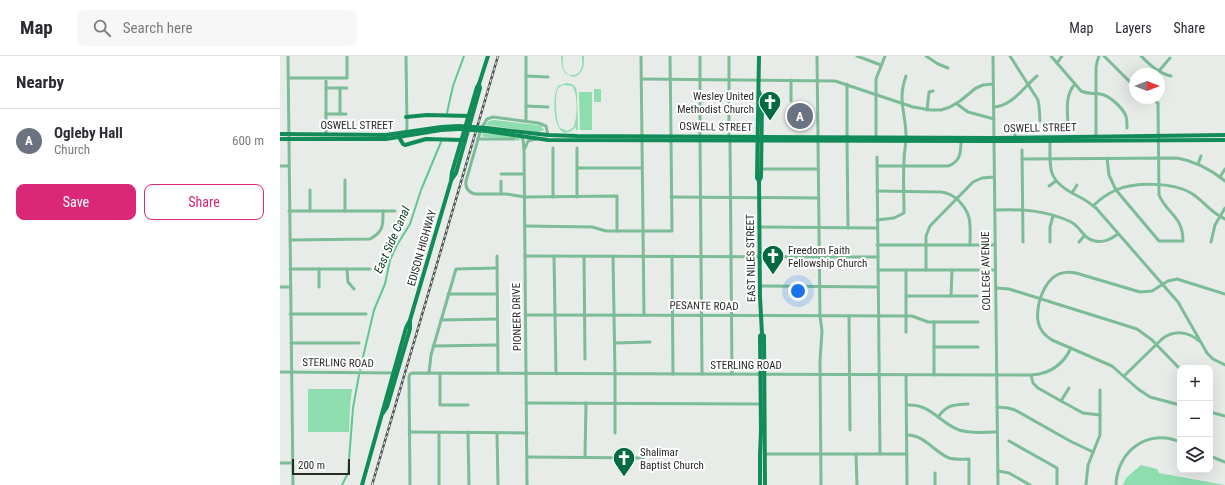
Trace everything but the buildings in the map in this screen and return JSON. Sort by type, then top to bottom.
[{"type":"main road","name":"EDISON HIGHWAY","points":[[362,485],[384,406],[395,373],[406,328],[410,320],[451,181],[452,172],[464,140],[477,87],[488,56]]},
{"type":"main road","name":"EAST NILES STREET","points":[[759,56],[759,92],[762,100],[757,178],[759,181],[759,257],[762,316],[762,334],[760,336],[765,485]]},
{"type":"main road","points":[[406,117],[426,115],[471,116]]},
{"type":"main road","name":"OSWELL STREET","points":[[280,139],[326,134],[386,135],[441,127],[548,135],[641,138]]},
{"type":"main road","name":"OSWELL STREET","points":[[280,134],[289,137],[336,139],[399,137],[459,128]]},
{"type":"main road","name":"OSWELL STREET","points":[[487,130],[548,140],[729,138],[796,141],[816,138],[840,137],[847,139],[876,137],[961,141],[1015,138],[1074,139],[1096,137],[1225,140]]},
{"type":"main road","points":[[336,139],[354,137],[355,135]]},
{"type":"main road","name":"OSWELL STREET","points":[[760,139],[1050,141],[1051,139],[1158,138],[1225,135]]},
{"type":"main road","name":"OSWELL STREET","points":[[399,137],[403,144],[408,145],[426,140],[464,140]]},
{"type":"main road","name":"EAST NILES STREET","points":[[759,181],[761,177],[760,139]]},
{"type":"main road","name":"EAST NILES STREET","points":[[760,485],[762,374]]},
{"type":"main road","points":[[761,404],[763,408],[764,422]]},
{"type":"main road","points":[[761,433],[763,436],[764,454]]},
{"type":"street","points":[[288,56],[292,485]]},
{"type":"street","points":[[288,78],[347,78],[347,56]]},
{"type":"street","points":[[406,56],[406,133]]},
{"type":"street","points":[[526,56],[526,121]]},
{"type":"street","points":[[641,56],[644,314]]},
{"type":"street","points":[[525,226],[592,227],[604,231],[672,231],[670,56]]},
{"type":"street","points":[[700,56],[702,374]]},
{"type":"street","points":[[729,56],[732,374]]},
{"type":"street","points":[[817,56],[819,286],[822,336],[820,375],[821,485]]},
{"type":"street","points":[[856,56],[881,65]]},
{"type":"street","points":[[876,137],[876,79],[885,56]]},
{"type":"street","points":[[926,56],[938,64],[948,68]]},
{"type":"street","name":"COLLEGE AVENUE","points":[[993,56],[998,485]]},
{"type":"street","points":[[1010,56],[1039,103],[1040,121]]},
{"type":"street","points":[[1051,56],[1075,84],[1084,92],[1102,94],[1108,97],[1122,111],[1126,118],[1127,128]]},
{"type":"street","points":[[1057,63],[1062,56]]},
{"type":"street","points":[[1096,137],[1096,65],[1100,56]]},
{"type":"street","points":[[1104,56],[1129,81]]},
{"type":"street","points":[[1141,56],[1154,68]]},
{"type":"street","points":[[1161,68],[1170,58]]},
{"type":"street","points":[[1165,74],[1171,76]]},
{"type":"street","points":[[526,76],[548,76]]},
{"type":"street","points":[[877,220],[894,218],[904,213],[906,127],[901,103],[902,91],[906,76]]},
{"type":"street","points":[[994,107],[1001,106],[1009,102],[1037,76]]},
{"type":"street","points":[[641,79],[835,81],[927,110],[941,110],[957,104],[976,88],[983,85],[993,84]]},
{"type":"street","points":[[326,80],[326,134]]},
{"type":"street","points":[[791,80],[791,101]]},
{"type":"street","points":[[847,84],[848,228]]},
{"type":"street","points":[[1068,128],[1068,99],[1070,89],[1075,84]]},
{"type":"street","points":[[326,88],[347,88]]},
{"type":"street","points":[[340,88],[340,114]]},
{"type":"street","points":[[927,110],[928,100]]},
{"type":"street","points":[[957,104],[968,112],[994,119]]},
{"type":"street","points":[[1107,158],[1109,175],[1116,190],[1159,241],[1183,241],[1180,225],[1161,199],[1158,185],[1158,104]]},
{"type":"street","points":[[526,106],[548,107]]},
{"type":"street","points":[[326,114],[346,114]]},
{"type":"street","points":[[548,135],[546,126],[543,124],[490,118],[485,121],[481,129],[466,181],[467,189],[473,193],[524,197],[617,196],[617,231]]},
{"type":"street","points":[[1015,125],[1015,138]]},
{"type":"street","name":"PIONEER DRIVE","points":[[519,135],[523,139],[524,150],[527,485]]},
{"type":"street","points":[[524,150],[526,142],[537,138]]},
{"type":"street","points":[[478,139],[514,139]]},
{"type":"street","points":[[877,166],[943,167],[950,165],[956,162],[959,156],[961,141]]},
{"type":"street","points":[[1050,141],[1052,172],[1056,181],[1062,187],[1093,206],[1118,234],[1181,306],[1202,346]]},
{"type":"street","points":[[553,148],[553,197]]},
{"type":"street","points":[[577,148],[578,197]]},
{"type":"street","points":[[1022,150],[1023,242]]},
{"type":"street","points":[[1198,164],[1201,156]]},
{"type":"street","points":[[877,157],[880,454]]},
{"type":"street","points":[[1022,159],[1177,158],[1198,164],[1225,181]]},
{"type":"street","points":[[280,166],[289,166]]},
{"type":"street","points":[[577,168],[642,168]]},
{"type":"street","points":[[1220,177],[1225,168]]},
{"type":"street","points":[[761,170],[818,170]]},
{"type":"street","points":[[501,174],[524,174]]},
{"type":"street","points":[[926,270],[926,236],[930,226],[976,180],[994,177]]},
{"type":"street","points":[[345,180],[345,211]]},
{"type":"street","points":[[501,181],[501,194]]},
{"type":"street","points":[[1049,186],[1056,181]]},
{"type":"street","points":[[1072,193],[1077,185]]},
{"type":"street","points":[[1093,206],[1101,198],[1116,190],[1132,186],[1158,185],[1176,187],[1190,192],[1219,216],[1225,219]]},
{"type":"street","points":[[310,190],[310,211]]},
{"type":"street","points":[[877,191],[941,192],[950,194],[965,207],[969,217],[970,245]]},
{"type":"street","points":[[671,198],[818,198]]},
{"type":"street","points":[[1211,242],[1213,229],[1219,216],[1225,208]]},
{"type":"street","points":[[995,210],[1023,209],[1037,211],[1053,216],[1073,223],[1084,236],[1093,241],[1103,242],[1118,234]]},
{"type":"street","points":[[289,211],[395,211]]},
{"type":"street","points":[[290,240],[370,239],[378,235],[382,229],[383,211]]},
{"type":"street","points":[[1050,242],[1050,227],[1053,216]]},
{"type":"street","points":[[759,227],[877,228]]},
{"type":"street","points":[[1079,242],[1084,236]]},
{"type":"street","points":[[878,245],[995,245]]},
{"type":"street","points":[[497,256],[498,373]]},
{"type":"street","points":[[525,256],[878,257]]},
{"type":"street","points":[[554,256],[556,374]]},
{"type":"street","points":[[584,256],[585,359]]},
{"type":"street","points":[[613,256],[615,433]]},
{"type":"street","points":[[672,256],[673,374]]},
{"type":"street","points":[[429,373],[433,346],[456,269],[497,268]]},
{"type":"street","points":[[290,269],[370,269]]},
{"type":"street","points":[[319,269],[319,287]]},
{"type":"street","points":[[347,269],[348,282],[354,289]]},
{"type":"street","points":[[878,270],[995,270]]},
{"type":"street","points":[[906,270],[906,332]]},
{"type":"street","points":[[952,270],[952,296]]},
{"type":"street","points":[[1177,404],[1150,397],[1108,364],[1048,338],[1041,330],[1037,316],[1044,289],[1049,281],[1058,274],[1066,272],[1076,273],[1140,292],[1152,291],[1171,280],[1181,280],[1225,294]]},
{"type":"street","points":[[760,286],[878,287]]},
{"type":"street","points":[[280,287],[290,287]]},
{"type":"street","points":[[996,288],[1009,289],[1132,327],[1145,334],[1177,366]]},
{"type":"street","points":[[448,294],[497,294]]},
{"type":"street","points":[[906,296],[977,296]]},
{"type":"street","points":[[290,314],[366,314]]},
{"type":"street","name":"PESANTE ROAD","points":[[526,315],[644,314],[702,316],[906,316],[934,322],[978,322]]},
{"type":"street","points":[[849,316],[850,430]]},
{"type":"street","points":[[441,320],[497,319]]},
{"type":"street","points":[[934,322],[934,375]]},
{"type":"street","points":[[1124,376],[1156,344],[1168,335],[1175,333],[1182,333],[1195,338],[1210,356],[1225,365]]},
{"type":"street","points":[[615,343],[650,342]]},
{"type":"street","points":[[291,343],[359,343]]},
{"type":"street","points":[[433,346],[497,345]]},
{"type":"street","points":[[934,346],[978,347]]},
{"type":"street","name":"STERLING ROAD","points":[[409,432],[410,374],[1031,375],[1041,374],[1054,369],[1064,360],[1071,348]]},
{"type":"street","name":"STERLING ROAD","points":[[280,372],[395,373]]},
{"type":"street","points":[[440,373],[440,405],[468,405]]},
{"type":"street","points":[[906,375],[907,485]]},
{"type":"street","points":[[1031,375],[1033,383],[1038,388],[1061,402],[1083,413],[1100,415]]},
{"type":"street","points":[[1061,402],[1069,388]]},
{"type":"street","points":[[1086,485],[1087,470],[1100,435],[1100,390]]},
{"type":"street","points":[[526,403],[761,404]]},
{"type":"street","points":[[585,457],[586,403]]},
{"type":"street","points":[[938,417],[945,408],[968,404]]},
{"type":"street","points":[[906,405],[921,406],[952,426],[963,431],[997,432]]},
{"type":"street","points":[[997,407],[1015,410],[1070,442],[1093,452]]},
{"type":"street","points":[[1213,413],[1225,416]]},
{"type":"street","points":[[410,485],[409,432],[527,433]]},
{"type":"street","points":[[439,432],[440,485]]},
{"type":"street","points":[[468,432],[469,485]]},
{"type":"street","points":[[497,433],[498,485]]},
{"type":"street","points":[[907,435],[921,438],[949,458],[969,459],[969,485]]},
{"type":"street","points":[[1116,485],[1120,465],[1126,454],[1136,445],[1159,438],[1177,441]]},
{"type":"street","points":[[1009,441],[1057,468],[1057,485]]},
{"type":"street","points":[[764,454],[907,454]]},
{"type":"street","points":[[856,454],[857,485]]},
{"type":"street","points":[[527,457],[643,458]]},
{"type":"street","points":[[1213,457],[1225,462]]},
{"type":"street","points":[[280,463],[292,463]]},
{"type":"street","points":[[998,471],[1009,473],[1030,485]]},
{"type":"street","points":[[935,473],[935,485]]},
{"type":"green space","points":[[561,56],[563,56],[563,66],[565,72],[570,75],[575,75],[580,72],[582,66],[582,56],[584,56],[581,72],[577,76],[573,77],[565,73],[562,67]]},
{"type":"green space","points":[[566,83],[572,84],[576,88],[578,130],[576,130],[576,127],[568,132],[562,132],[558,127],[556,119],[555,100],[556,92],[558,86]],"holes":[[[561,86],[572,86],[576,100],[576,119],[573,128],[567,131],[560,128],[559,125],[556,110],[556,94],[557,90]]]},
{"type":"green space","points":[[594,89],[601,89],[601,102],[594,102]]},
{"type":"green space","points":[[579,92],[592,92],[592,130],[580,130]]},
{"type":"green space","points":[[494,120],[537,125],[541,126],[544,130],[538,132],[485,125],[489,121]]},
{"type":"green space","points":[[483,133],[519,137],[520,140],[516,141],[515,138],[484,137],[482,136]]},
{"type":"green space","points":[[308,389],[352,389],[349,432],[308,432]]},
{"type":"green space","points":[[1141,465],[1157,469],[1159,473],[1225,485],[1123,485],[1126,478]]},
{"type":"waterway","name":"East Side Canal","points":[[447,113],[453,86],[464,56]]},
{"type":"waterway","name":"East Side Canal","points":[[360,370],[374,310],[385,284],[390,260],[410,224],[421,190],[441,142]]},
{"type":"waterway","name":"East Side Canal","points":[[342,485],[348,473],[353,408],[359,375]]},
{"type":"railway","points":[[372,485],[498,56]]},
{"type":"place","name":"Ogleby Hall","points":[[800,116]]},
{"type":"place","name":"Wesley United Methodist Church","points":[[770,122]]},
{"type":"place","name":"Freedom Faith Fellowship Church","points":[[773,276]]},
{"type":"place","name":"Shalimar Baptist Church","points":[[624,478]]}]
